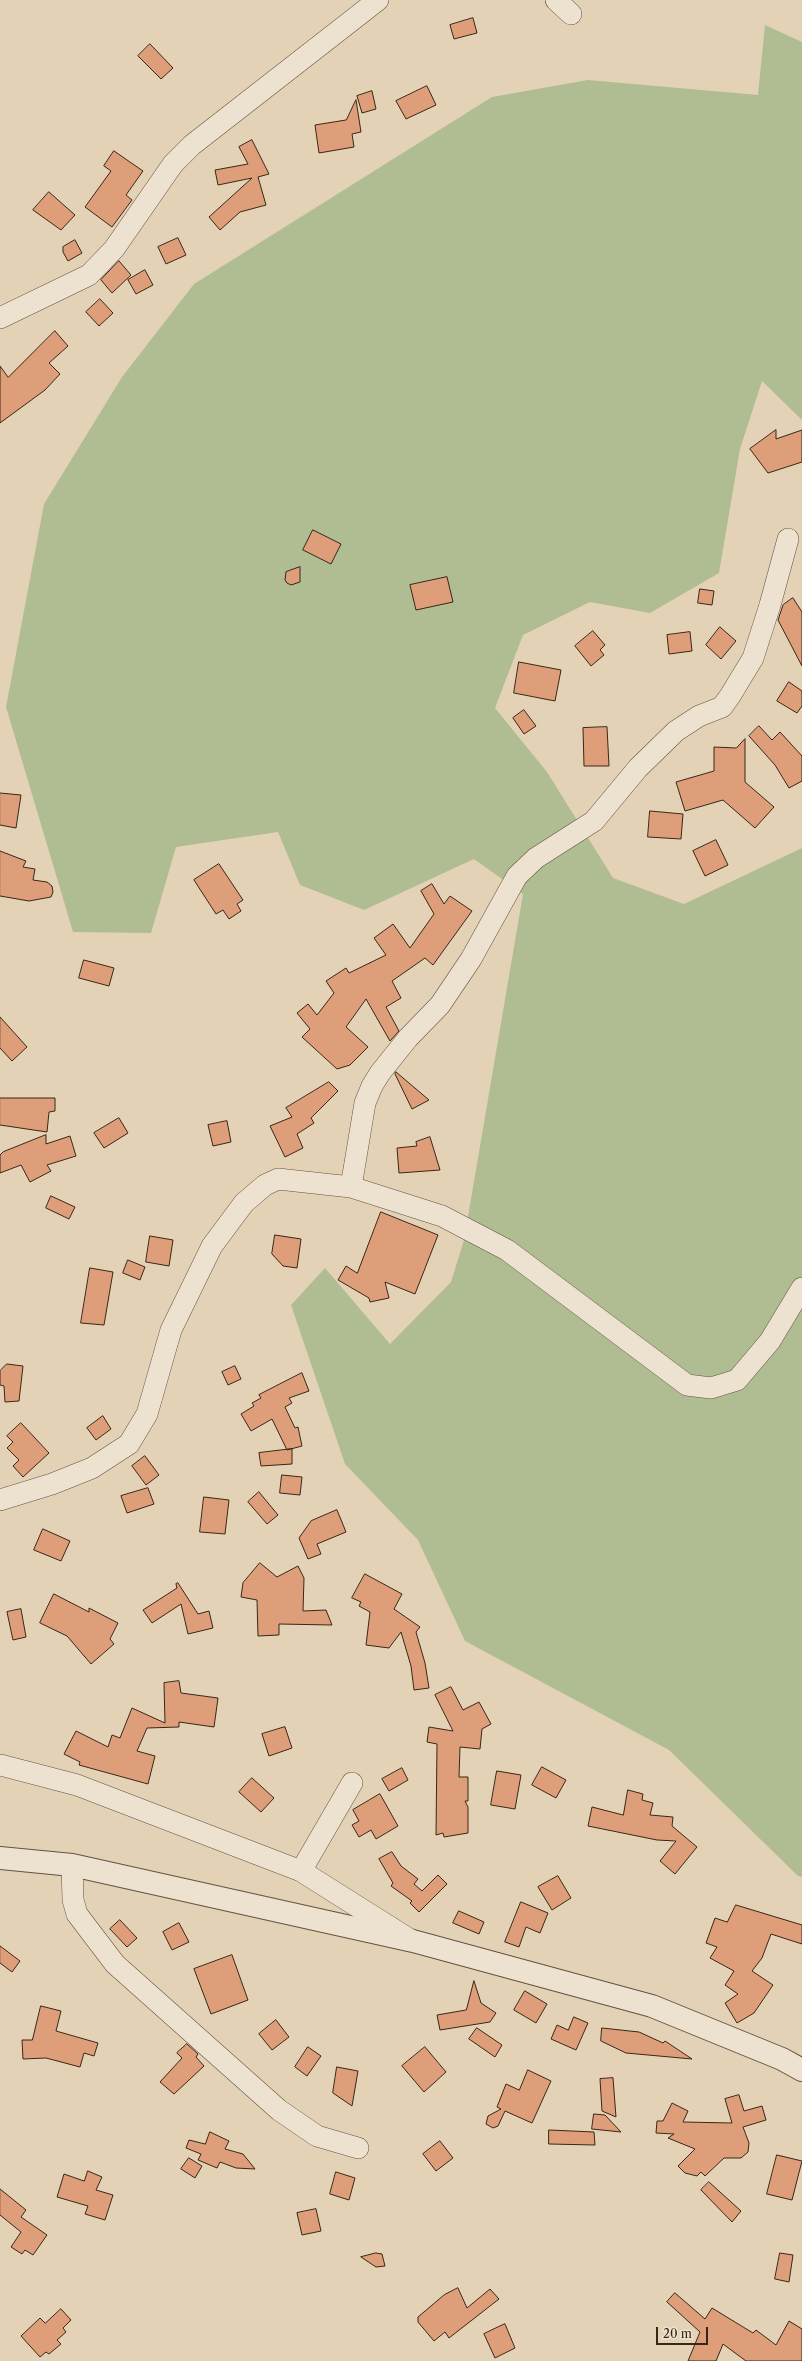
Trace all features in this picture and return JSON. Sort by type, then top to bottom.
[{"type":"street","points":[[0,318],[89,275],[114,249],[173,164],[188,150],[378,0]]},
{"type":"street","points":[[556,0],[571,14]]},
{"type":"street","points":[[351,1187],[365,1103],[372,1086],[380,1073],[408,1038],[440,1005],[471,959],[517,876],[536,858],[594,821],[638,768],[676,731],[695,718],[722,707],[753,658],[770,605],[788,539]]},
{"type":"street","points":[[0,1500],[52,1484],[92,1468],[129,1444],[147,1414],[170,1330],[212,1246],[244,1203],[265,1185],[278,1179],[351,1187],[442,1216],[507,1250],[687,1385],[699,1388],[723,1385],[737,1380],[770,1341],[802,1288]]},
{"type":"street","points":[[0,1765],[77,1785],[301,1871],[413,1941]]},
{"type":"street","points":[[301,1871],[352,1783]]},
{"type":"street","points":[[0,1858],[72,1865],[413,1941],[652,2006],[782,2059],[802,2070]]},
{"type":"street","points":[[72,1865],[73,1900],[77,1914],[115,1964],[279,2110],[317,2136],[358,2148]]},
{"type":"green space","points":[[765,25],[802,42],[802,420],[762,381],[740,449],[719,573],[650,613],[590,602],[523,635],[495,708],[547,772],[613,878],[684,904],[802,848],[802,1877],[798,1876],[669,1750],[465,1641],[418,1540],[345,1464],[291,1305],[325,1268],[390,1344],[451,1282],[464,1240],[523,894],[474,859],[364,910],[300,885],[278,832],[176,847],[151,933],[73,932],[6,707],[44,504],[122,377],[194,284],[492,97],[588,80],[758,95]]},
{"type":"building","points":[[473,18],[477,33],[454,39],[450,25]]},
{"type":"building","points":[[150,44],[173,68],[161,79],[138,56]]},
{"type":"building","points":[[427,86],[436,105],[406,119],[396,101]]},
{"type":"building","points":[[372,91],[376,109],[362,113],[357,96]]},
{"type":"building","points":[[356,100],[361,132],[352,134],[354,147],[319,153],[315,125],[346,120]]},
{"type":"building","points":[[252,140],[269,174],[258,177],[266,205],[240,212],[220,230],[209,217],[252,178],[218,185],[215,170],[248,164],[239,147]]},
{"type":"building","points":[[114,151],[143,171],[126,195],[132,200],[112,227],[85,207],[111,171],[104,166]]},
{"type":"building","points":[[49,192],[75,215],[61,230],[33,210]]},
{"type":"building","points":[[178,238],[186,255],[166,264],[158,247]]},
{"type":"building","points":[[75,240],[82,253],[68,261],[63,252],[63,247]]},
{"type":"building","points":[[119,261],[131,275],[112,293],[101,280]]},
{"type":"building","points":[[145,270],[153,285],[136,294],[128,280]]},
{"type":"building","points":[[100,299],[113,313],[99,326],[86,312]]},
{"type":"building","points":[[55,331],[68,346],[49,363],[60,374],[45,390],[0,423],[0,366],[8,377]]},
{"type":"building","points":[[776,430],[776,439],[802,430],[802,462],[768,473],[750,449]]},
{"type":"building","points":[[313,530],[341,544],[331,564],[303,550]]},
{"type":"building","points":[[300,567],[300,582],[291,585],[287,583],[285,580],[286,572]]},
{"type":"building","points":[[447,577],[453,602],[416,610],[410,585]]},
{"type":"building","points":[[700,589],[714,591],[712,605],[698,603]]},
{"type":"building","points":[[793,598],[802,612],[802,666],[778,620],[783,605]]},
{"type":"building","points":[[720,627],[736,641],[721,659],[706,645]]},
{"type":"building","points":[[593,631],[605,645],[600,650],[604,655],[591,666],[575,646]]},
{"type":"building","points":[[690,632],[692,651],[669,654],[667,635]]},
{"type":"building","points":[[519,662],[561,670],[555,701],[514,693]]},
{"type":"building","points":[[789,682],[802,691],[802,706],[797,713],[777,701]]},
{"type":"building","points":[[524,710],[536,726],[524,734],[513,718]]},
{"type":"building","points":[[759,726],[772,740],[780,732],[802,756],[802,781],[789,788],[775,765],[749,736]]},
{"type":"building","points":[[607,727],[609,766],[584,766],[583,728]]},
{"type":"building","points":[[745,739],[745,782],[774,807],[755,828],[723,800],[685,811],[676,782],[714,771],[714,747],[736,748]]},
{"type":"building","points":[[0,793],[21,795],[16,828],[0,825]]},
{"type":"building","points":[[650,811],[683,814],[681,839],[648,837]]},
{"type":"building","points":[[716,840],[728,865],[705,876],[693,851]]},
{"type":"building","points":[[0,851],[26,861],[23,867],[35,869],[33,880],[47,882],[52,886],[53,892],[51,897],[29,901],[0,896]]},
{"type":"building","points":[[219,864],[243,900],[237,904],[241,911],[229,919],[223,910],[216,914],[194,880]]},
{"type":"building","points":[[432,884],[444,904],[450,896],[472,911],[433,965],[425,958],[392,981],[401,998],[386,1007],[399,1031],[390,1041],[366,999],[346,1027],[368,1047],[350,1065],[337,1069],[302,1037],[310,1029],[297,1013],[308,1004],[317,1015],[334,993],[326,981],[346,968],[349,973],[386,955],[374,938],[393,924],[410,948],[434,914],[421,891]]},
{"type":"building","points":[[84,960],[114,968],[109,986],[79,978]]},
{"type":"building","points":[[0,1017],[27,1047],[12,1061],[0,1048]]},
{"type":"building","points":[[396,1072],[429,1100],[412,1109],[395,1074]]},
{"type":"building","points":[[329,1082],[338,1091],[311,1118],[314,1123],[297,1134],[303,1148],[285,1157],[270,1126],[292,1117],[286,1108]]},
{"type":"building","points":[[0,1098],[55,1098],[55,1111],[49,1112],[47,1132],[0,1125]]},
{"type":"building","points":[[119,1118],[128,1133],[104,1148],[94,1133]]},
{"type":"building","points":[[227,1121],[231,1142],[213,1146],[208,1125]]},
{"type":"building","points":[[46,1135],[46,1144],[70,1136],[76,1156],[47,1165],[51,1171],[30,1182],[21,1165],[0,1173],[0,1155],[3,1152]]},
{"type":"building","points":[[430,1137],[440,1170],[399,1173],[397,1148],[417,1146],[416,1142]]},
{"type":"building","points":[[51,1196],[75,1207],[69,1219],[46,1208]]},
{"type":"building","points":[[381,1212],[438,1235],[415,1294],[385,1282],[389,1298],[370,1302],[369,1298],[338,1280],[346,1266],[357,1273]]},
{"type":"building","points":[[275,1235],[301,1239],[297,1268],[283,1266],[272,1254]]},
{"type":"building","points":[[150,1236],[173,1240],[169,1266],[146,1262]]},
{"type":"building","points":[[128,1260],[145,1267],[140,1280],[123,1273]]},
{"type":"building","points":[[90,1268],[113,1272],[104,1325],[81,1323]]},
{"type":"building","points":[[7,1364],[23,1366],[19,1401],[5,1402],[4,1386],[0,1385],[0,1371]]},
{"type":"building","points":[[235,1366],[241,1379],[228,1385],[222,1372]]},
{"type":"building","points":[[302,1373],[309,1391],[289,1398],[292,1403],[285,1407],[295,1428],[298,1427],[302,1446],[287,1450],[272,1419],[251,1431],[241,1414],[254,1406],[252,1403],[261,1398],[259,1395]]},
{"type":"building","points":[[103,1416],[111,1429],[96,1440],[87,1428]]},
{"type":"building","points":[[21,1423],[49,1453],[23,1477],[13,1466],[19,1460],[7,1448],[13,1442],[7,1436]]},
{"type":"building","points":[[292,1449],[292,1464],[261,1466],[259,1453]]},
{"type":"building","points":[[145,1456],[159,1475],[146,1485],[132,1466]]},
{"type":"building","points":[[282,1475],[302,1477],[300,1495],[280,1493]]},
{"type":"building","points":[[148,1488],[154,1504],[127,1513],[121,1496]]},
{"type":"building","points":[[259,1492],[278,1515],[267,1524],[248,1502]]},
{"type":"building","points":[[204,1497],[229,1500],[225,1534],[200,1532]]},
{"type":"building","points":[[337,1510],[346,1532],[317,1544],[321,1554],[308,1559],[299,1538],[311,1521]]},
{"type":"building","points":[[43,1529],[70,1541],[61,1561],[34,1550]]},
{"type":"building","points":[[260,1563],[277,1577],[298,1566],[304,1578],[303,1611],[326,1610],[332,1625],[279,1624],[279,1635],[258,1636],[257,1600],[241,1597],[243,1583]]},
{"type":"building","points":[[365,1574],[402,1594],[394,1609],[420,1627],[416,1632],[425,1663],[429,1688],[414,1690],[411,1666],[401,1632],[389,1648],[366,1645],[370,1612],[359,1606],[361,1602],[352,1598]]},
{"type":"building","points":[[178,1583],[198,1614],[209,1611],[213,1628],[188,1634],[181,1604],[152,1623],[143,1610],[177,1588],[176,1584]]},
{"type":"building","points":[[54,1594],[89,1612],[89,1608],[118,1623],[110,1639],[114,1644],[91,1664],[67,1636],[40,1623]]},
{"type":"building","points":[[21,1609],[26,1637],[13,1640],[7,1612]]},
{"type":"building","points":[[179,1681],[181,1693],[218,1698],[214,1727],[179,1722],[179,1727],[147,1728],[137,1751],[155,1756],[148,1784],[79,1765],[80,1762],[64,1754],[76,1731],[108,1747],[112,1735],[120,1738],[132,1708],[165,1723],[164,1683]]},
{"type":"building","points":[[451,1687],[463,1710],[479,1702],[491,1724],[482,1729],[480,1749],[460,1747],[459,1777],[468,1777],[468,1801],[465,1801],[468,1807],[468,1833],[444,1837],[443,1833],[436,1835],[437,1744],[427,1742],[429,1727],[453,1731],[435,1695]]},
{"type":"building","points":[[285,1727],[292,1748],[269,1756],[262,1734]]},
{"type":"building","points":[[542,1767],[566,1780],[556,1798],[532,1785]]},
{"type":"building","points":[[402,1768],[408,1780],[389,1791],[382,1779]]},
{"type":"building","points":[[497,1771],[521,1775],[515,1809],[491,1805]]},
{"type":"building","points":[[252,1778],[274,1798],[261,1812],[239,1792]]},
{"type":"building","points":[[628,1790],[643,1794],[642,1800],[653,1803],[650,1815],[673,1817],[672,1826],[697,1847],[675,1874],[660,1861],[676,1841],[657,1840],[588,1826],[592,1807],[623,1815]]},
{"type":"building","points":[[380,1794],[398,1826],[376,1839],[371,1830],[359,1837],[352,1825],[359,1821],[353,1810]]},
{"type":"building","points":[[392,1852],[401,1866],[418,1879],[414,1884],[422,1891],[438,1875],[447,1884],[419,1912],[410,1903],[412,1901],[391,1886],[393,1883],[379,1859]]},
{"type":"building","points":[[558,1876],[571,1898],[552,1910],[538,1887]]},
{"type":"building","points":[[521,1902],[548,1913],[540,1933],[526,1927],[519,1947],[505,1942]]},
{"type":"building","points":[[736,1905],[802,1925],[802,1944],[771,1934],[762,1958],[752,1971],[773,1985],[754,2013],[737,2023],[725,2003],[738,1994],[725,1985],[734,1971],[710,1958],[717,1947],[706,1943],[715,1918],[727,1922]]},
{"type":"building","points":[[459,1911],[484,1922],[479,1934],[453,1923]]},
{"type":"building","points":[[120,1920],[137,1938],[127,1947],[110,1929]]},
{"type":"building","points":[[179,1923],[189,1942],[172,1950],[163,1932]]},
{"type":"building","points":[[0,1946],[20,1961],[12,1972],[0,1963]]},
{"type":"building","points":[[232,1955],[248,2000],[211,2014],[194,1969]]},
{"type":"building","points":[[474,1981],[481,2003],[496,2013],[490,2022],[440,2030],[437,2015],[466,2010]]},
{"type":"building","points":[[525,1991],[547,2004],[536,2023],[514,2010]]},
{"type":"building","points":[[41,2006],[61,2011],[56,2031],[98,2043],[94,2056],[84,2053],[80,2067],[46,2058],[23,2059],[22,2040],[32,2040]]},
{"type":"building","points":[[574,2017],[588,2023],[576,2050],[551,2039],[557,2025],[568,2030]]},
{"type":"building","points":[[276,2020],[289,2037],[272,2050],[259,2034]]},
{"type":"building","points":[[477,2028],[502,2045],[495,2057],[469,2039]]},
{"type":"building","points":[[602,2028],[639,2032],[663,2043],[665,2041],[692,2059],[626,2053],[601,2041]]},
{"type":"building","points":[[187,2044],[198,2054],[196,2057],[204,2066],[174,2094],[160,2082],[182,2058],[177,2053]]},
{"type":"building","points":[[308,2047],[321,2056],[307,2076],[295,2067]]},
{"type":"building","points":[[425,2047],[446,2072],[424,2092],[402,2066]]},
{"type":"building","points":[[337,2067],[358,2071],[352,2106],[333,2093]]},
{"type":"building","points":[[528,2070],[551,2081],[532,2123],[505,2111],[498,2126],[493,2128],[486,2124],[488,2116],[501,2109],[497,2107],[506,2084],[519,2090]]},
{"type":"building","points":[[613,2078],[616,2117],[602,2111],[600,2079]]},
{"type":"building","points":[[739,2095],[744,2111],[762,2106],[766,2120],[743,2127],[749,2143],[748,2152],[741,2158],[724,2158],[705,2176],[701,2172],[697,2176],[685,2173],[678,2166],[695,2149],[668,2138],[674,2134],[656,2133],[657,2121],[663,2121],[672,2103],[688,2111],[683,2122],[732,2123],[725,2099]]},
{"type":"building","points":[[594,2114],[605,2115],[621,2132],[592,2129]]},
{"type":"building","points":[[549,2130],[594,2132],[595,2145],[549,2144]]},
{"type":"building","points":[[210,2132],[229,2141],[225,2149],[243,2154],[255,2169],[236,2168],[220,2162],[217,2168],[198,2160],[201,2154],[186,2148],[189,2140],[205,2144]]},
{"type":"building","points":[[440,2141],[453,2158],[436,2171],[423,2154]]},
{"type":"building","points":[[777,2155],[802,2161],[792,2200],[767,2194]]},
{"type":"building","points":[[189,2158],[202,2166],[195,2178],[181,2169]]},
{"type":"building","points":[[88,2171],[102,2177],[96,2190],[113,2195],[105,2220],[85,2214],[88,2206],[57,2197],[64,2174],[84,2181]]},
{"type":"building","points":[[336,2172],[355,2178],[349,2200],[330,2194]]},
{"type":"building","points":[[709,2182],[741,2211],[732,2222],[701,2190]]},
{"type":"building","points":[[0,2189],[26,2210],[21,2217],[47,2235],[33,2255],[25,2250],[22,2254],[11,2247],[21,2232],[0,2215]]},
{"type":"building","points":[[316,2209],[321,2231],[302,2235],[297,2213]]},
{"type":"building","points":[[376,2253],[382,2254],[385,2266],[376,2267],[361,2257]]},
{"type":"building","points":[[780,2253],[793,2255],[789,2282],[775,2279]]},
{"type":"building","points":[[458,2288],[467,2308],[490,2289],[499,2299],[449,2338],[445,2332],[434,2341],[418,2322],[418,2317],[444,2295]]},
{"type":"building","points":[[675,2293],[705,2319],[712,2308],[753,2333],[756,2330],[776,2345],[789,2321],[802,2329],[802,2361],[746,2361],[723,2344],[716,2361],[688,2361],[700,2332],[667,2302]]},
{"type":"building","points":[[61,2309],[71,2320],[63,2328],[66,2332],[57,2340],[61,2344],[49,2354],[46,2352],[40,2357],[21,2336],[40,2318],[45,2323]]},
{"type":"building","points":[[505,2324],[515,2348],[495,2358],[484,2334]]}]
